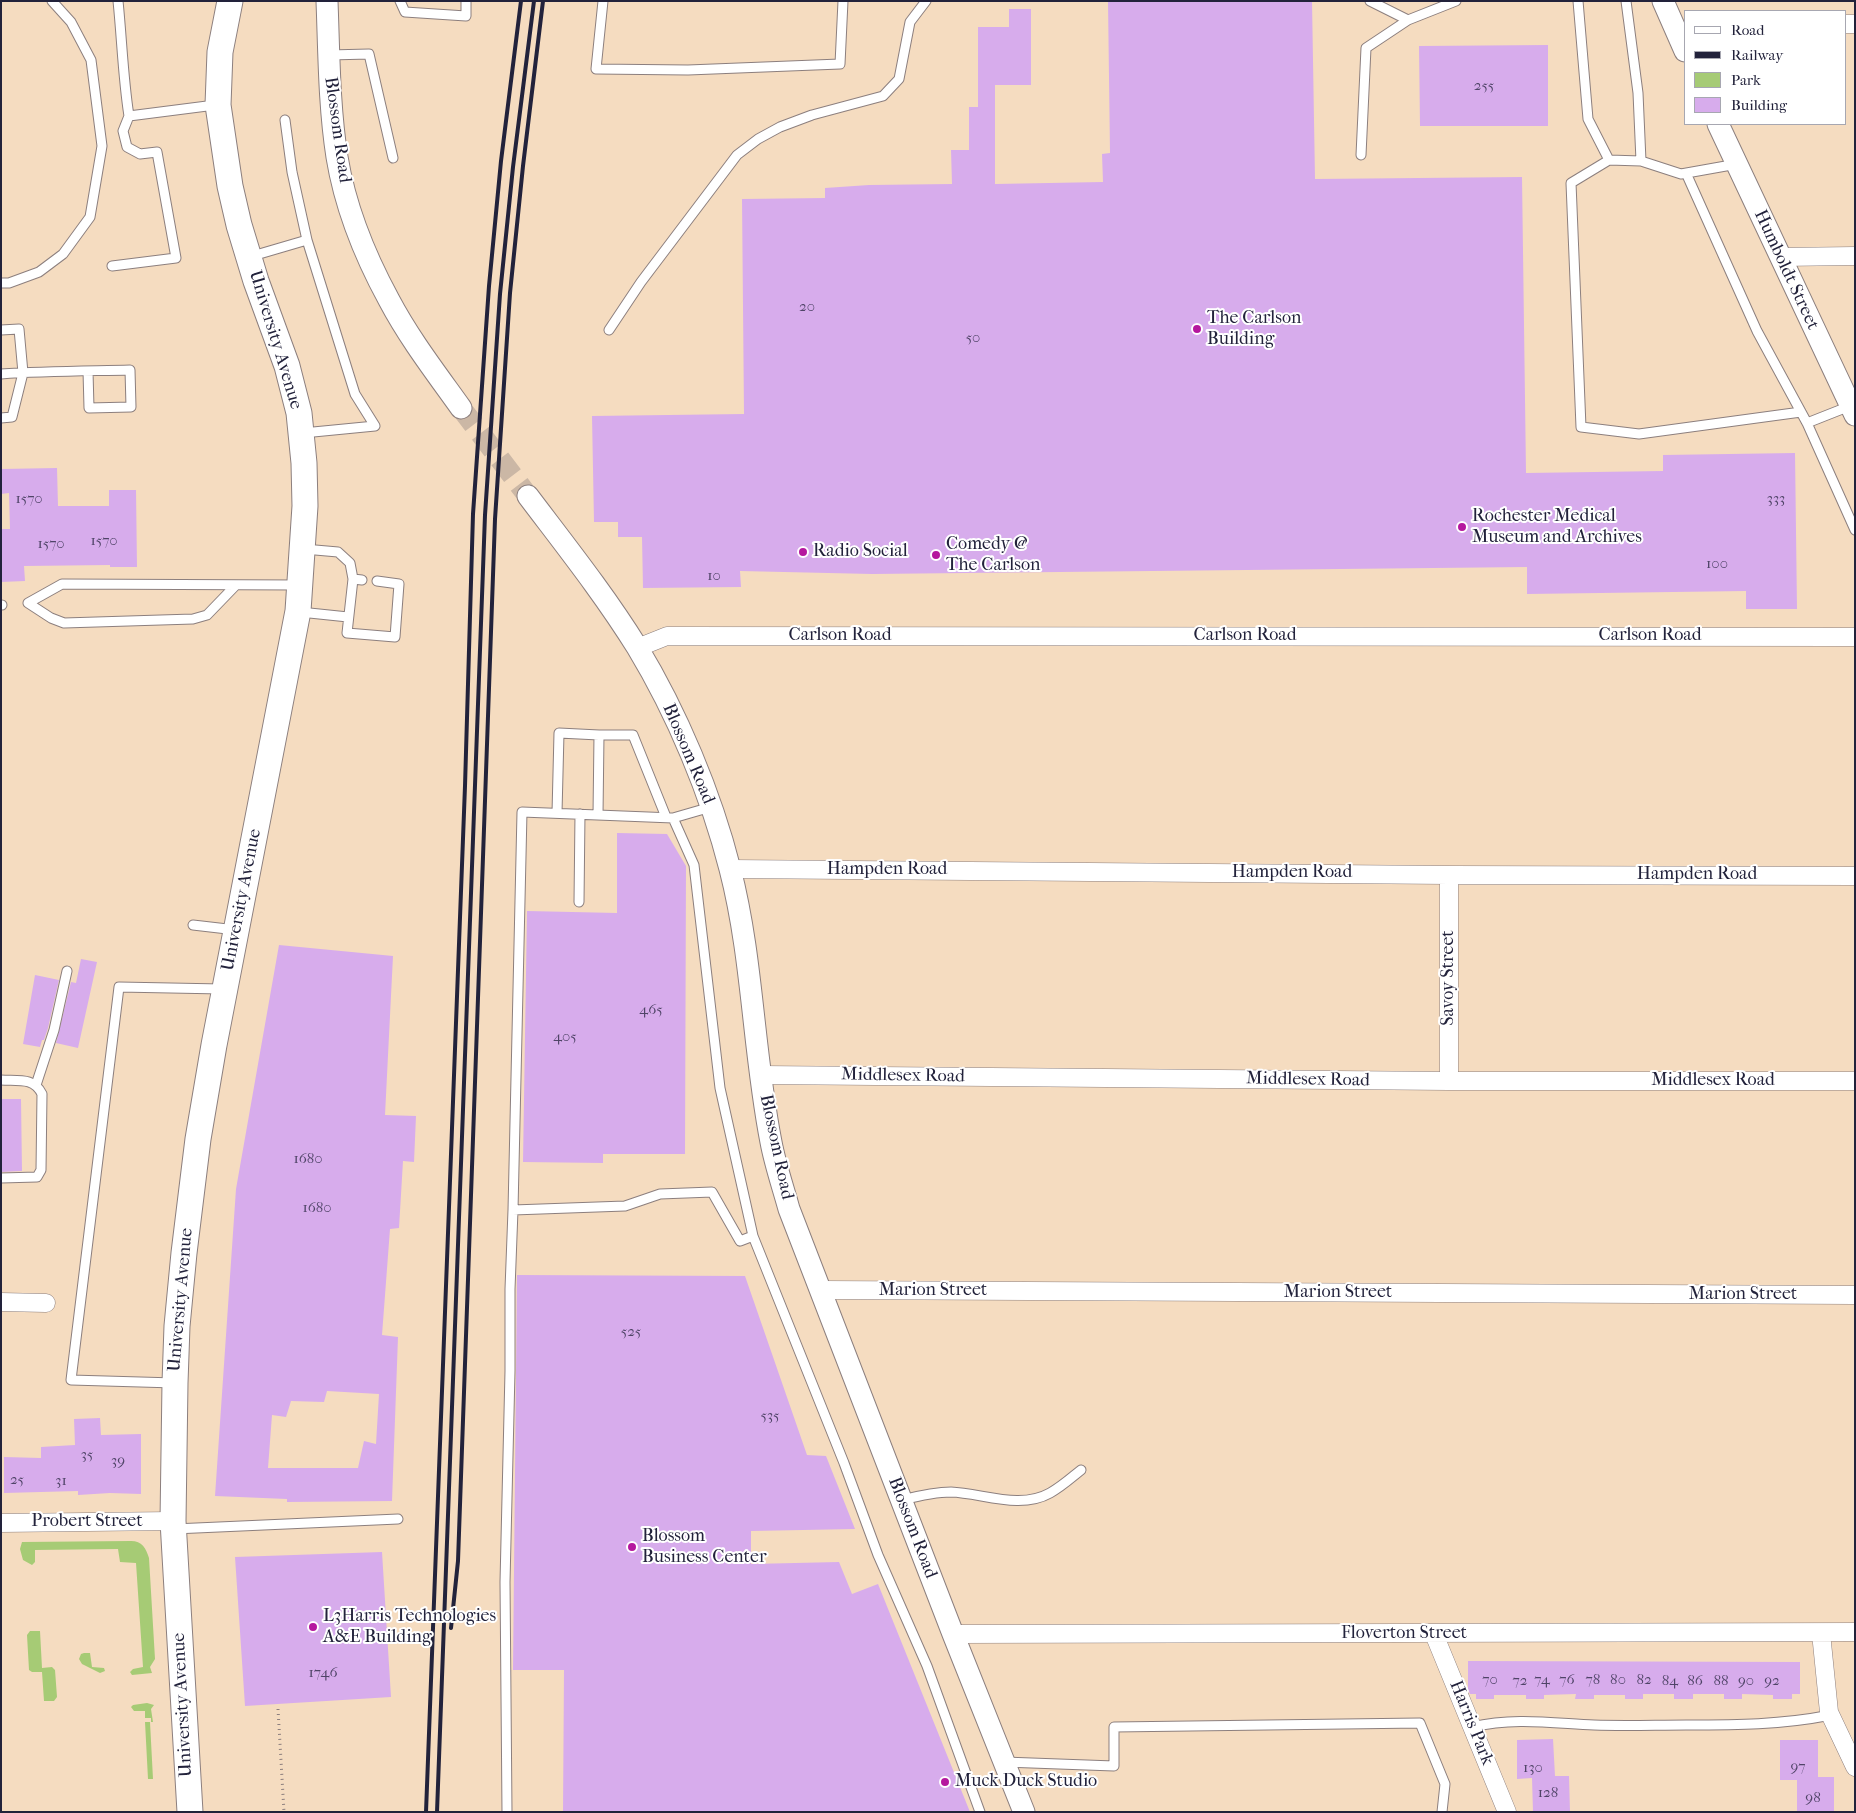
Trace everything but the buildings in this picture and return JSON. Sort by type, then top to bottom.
[{"type":"main road","name":"University Avenue","points":[[190,1812],[173,1525],[177,1326],[198,1139],[236,930],[298,611],[305,497],[299,413],[287,366],[239,225],[230,186],[218,105],[220,52],[230,1]]},
{"type":"street","name":"Blossom Road","points":[[327,1],[330,87],[337,158],[351,211],[367,256],[389,301],[461,408]]},
{"type":"street","points":[[1663,1],[1679,25],[1684,47]]},
{"type":"street","name":"Humboldt Street","points":[[1718,125],[1853,410]]},
{"type":"street","points":[[1780,257],[1855,256]]},
{"type":"street","name":"Blossom Road","points":[[528,496],[592,582],[637,648],[668,706],[692,757],[712,807],[730,869],[746,948],[771,1142],[789,1209],[953,1634],[1024,1812]]},
{"type":"street","name":"Carlson Road","points":[[637,648],[666,636],[1855,637]]},
{"type":"street","name":"Hampden Road","points":[[730,869],[1449,875],[1855,876]]},
{"type":"street","name":"Savoy Street","points":[[1449,875],[1449,1081]]},
{"type":"street","name":"Middlesex Road","points":[[761,1075],[1449,1081],[1855,1081]]},
{"type":"street","name":"Marion Street","points":[[821,1290],[1855,1295]]},
{"type":"street","points":[[1,1302],[46,1302]]},
{"type":"street","name":"Probert Street","points":[[1,1523],[173,1525]]},
{"type":"street","points":[[1821,1632],[1831,1714],[1855,1767]]},
{"type":"street","name":"Floverton Street","points":[[953,1634],[1855,1632]]},
{"type":"street","name":"Harris Park","points":[[1434,1634],[1507,1812]]},
{"type":"lane","points":[[1,283],[9,283],[39,272],[63,254],[90,217],[102,146],[91,60],[71,22],[52,1]]},
{"type":"lane","points":[[112,266],[176,258],[157,152],[140,154],[127,147],[123,131],[129,116],[123,78],[122,38],[118,1]]},
{"type":"lane","points":[[400,1],[405,12],[466,16],[466,1]]},
{"type":"lane","points":[[602,1],[596,69],[688,70],[840,64],[843,1]]},
{"type":"lane","points":[[609,330],[641,282],[737,155],[758,139],[780,127],[812,115],[883,96],[900,79],[910,22],[926,1]]},
{"type":"lane","points":[[1370,1],[1408,20]]},
{"type":"lane","points":[[1361,156],[1366,48],[1408,20],[1456,1]]},
{"type":"lane","points":[[1578,1],[1588,119],[1609,160]]},
{"type":"lane","points":[[1626,1],[1638,93],[1641,161]]},
{"type":"lane","points":[[328,54],[369,54],[393,158]]},
{"type":"lane","points":[[129,116],[218,105]]},
{"type":"lane","points":[[285,120],[292,172],[308,240],[355,394],[375,426],[301,433]]},
{"type":"lane","points":[[1737,164],[1681,174],[1641,161],[1609,160],[1571,183],[1580,427],[1639,434],[1801,412]]},
{"type":"lane","points":[[1686,173],[1757,331],[1807,424],[1855,530]]},
{"type":"lane","points":[[249,257],[308,240]]},
{"type":"lane","points":[[1,330],[19,329],[23,372],[12,417],[1,418]]},
{"type":"lane","points":[[1,374],[23,372],[130,370],[130,407],[89,408],[88,371]]},
{"type":"lane","points":[[1807,424],[1853,410]]},
{"type":"lane","points":[[303,549],[338,552],[350,563],[357,580],[346,633],[395,637],[399,584],[377,581]]},
{"type":"lane","points":[[236,585],[207,616],[193,619],[64,623],[51,618],[28,603],[62,584],[299,585]]},
{"type":"lane","points":[[298,611],[348,618]]},
{"type":"lane","points":[[557,813],[559,733],[633,736],[694,866],[720,1088],[753,1236],[844,1463],[878,1556],[927,1666],[980,1812]]},
{"type":"lane","points":[[598,815],[600,735]]},
{"type":"lane","points":[[507,1812],[505,1582],[522,812],[670,817],[712,807]]},
{"type":"lane","points":[[578,902],[580,814]]},
{"type":"lane","points":[[193,925],[236,930]]},
{"type":"lane","points":[[36,1085],[54,1030],[67,971]]},
{"type":"lane","points":[[175,1383],[71,1380],[119,987],[225,989]]},
{"type":"lane","points":[[1,1080],[31,1082],[36,1085],[42,1094],[41,1170],[37,1177],[1,1178]]},
{"type":"lane","points":[[513,1210],[625,1206],[660,1194],[712,1192],[740,1241],[753,1236]]},
{"type":"lane","points":[[902,1500],[923,1495],[952,1492],[1002,1500],[1034,1499],[1049,1494],[1081,1470]]},
{"type":"lane","points":[[173,1525],[398,1519]]},
{"type":"lane","points":[[1472,1727],[1494,1722],[1526,1720],[1594,1725],[1760,1725],[1803,1720],[1831,1714]]},
{"type":"lane","points":[[1004,1762],[1114,1766],[1114,1727],[1420,1723],[1445,1784],[1442,1812]]},
{"type":"path","points":[[278,1709],[284,1812]]},
{"type":"green space","points":[[22,1542],[138,1542],[143,1546],[149,1558],[155,1659],[150,1667],[152,1673],[132,1675],[130,1672],[133,1669],[143,1667],[136,1563],[120,1562],[118,1549],[35,1550],[35,1562],[32,1565],[23,1560],[20,1549]]},
{"type":"green space","points":[[30,1631],[40,1631],[42,1668],[52,1667],[55,1670],[57,1697],[54,1701],[44,1701],[42,1672],[32,1672],[29,1670],[27,1635]]},
{"type":"green space","points":[[90,1653],[92,1667],[104,1668],[105,1671],[100,1673],[82,1664],[79,1659],[81,1654]]},
{"type":"green space","points":[[147,1703],[154,1705],[151,1709],[153,1722],[151,1722],[151,1718],[145,1718],[145,1711],[134,1711],[131,1707]]},
{"type":"green space","points":[[145,1722],[150,1722],[153,1779],[148,1779]]},
{"type":"tunnel","points":[[461,408],[528,496]]},
{"type":"railway","points":[[426,1812],[465,786],[473,514],[489,286],[501,161],[521,1]]},
{"type":"railway","points":[[437,1812],[485,515],[500,294],[513,167],[534,1]]},
{"type":"railway","points":[[451,1628],[458,1561],[495,519],[510,293],[543,1]]},
{"type":"place","name":"The Carlson Building","points":[[1197,329]]},
{"type":"place","name":"Rochester Medical Museum and Archives","points":[[1462,527]]},
{"type":"place","name":"Radio Social","points":[[803,552]]},
{"type":"place","name":"Comedy @ The Carlson","points":[[936,555]]},
{"type":"place","name":"Blossom Business Center","points":[[632,1547]]},
{"type":"place","name":"L3Harris Technologies A&E Building","points":[[313,1627]]},
{"type":"place","name":"Muck Duck Studio","points":[[945,1782]]}]
